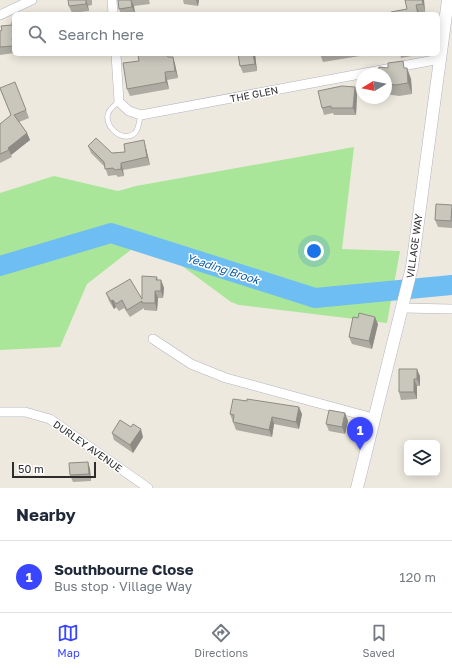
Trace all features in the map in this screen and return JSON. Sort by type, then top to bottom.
[{"type":"street","points":[[0,14],[32,0]]},
{"type":"street","points":[[112,0],[113,12]]},
{"type":"street","name":"VILLAGE WAY","points":[[357,488],[373,418],[407,290],[448,0]]},
{"type":"street","points":[[116,56],[119,102],[129,111],[140,115]]},
{"type":"street","name":"THE GLEN","points":[[140,115],[440,59]]},
{"type":"street","points":[[402,308],[452,309]]},
{"type":"street","points":[[153,339],[191,364],[226,378],[373,418]]},
{"type":"street","name":"DURLEY AVENUE","points":[[0,412],[24,412],[50,419],[148,488]]},
{"type":"lane","points":[[119,102],[110,109],[107,115],[109,125],[117,133],[122,136],[134,134],[137,130],[140,115]]},
{"type":"green space","points":[[354,147],[342,249],[400,251],[387,323],[239,305],[231,302],[178,263],[132,249],[87,284],[60,347],[0,350],[0,193],[54,176],[118,191],[136,186]]},
{"type":"building","points":[[68,0],[86,0],[86,4],[69,6]]},
{"type":"building","points":[[118,0],[131,0],[132,7],[119,9]]},
{"type":"building","points":[[405,0],[422,0],[423,4],[416,5],[418,12],[391,12],[407,9]]},
{"type":"building","points":[[12,25],[12,46],[0,47],[1,26]]},
{"type":"building","points":[[138,56],[173,57],[175,71],[165,72],[166,82],[127,89],[123,63],[139,61]]},
{"type":"building","points":[[238,56],[253,56],[255,64],[240,66]]},
{"type":"building","points":[[403,61],[404,68],[407,68],[408,83],[392,85],[392,68],[388,68],[388,63]]},
{"type":"building","points":[[15,82],[26,110],[14,115],[27,133],[8,148],[9,150],[0,154],[0,124],[11,115],[0,88]]},
{"type":"building","points":[[342,86],[355,87],[353,108],[331,108],[331,106],[322,108],[318,91]]},
{"type":"building","points":[[96,138],[112,153],[125,152],[124,144],[144,140],[147,157],[121,163],[121,169],[105,169],[104,162],[88,146]]},
{"type":"building","points":[[436,204],[452,205],[451,221],[435,220]]},
{"type":"building","points":[[142,276],[157,277],[156,280],[161,280],[161,291],[155,291],[155,303],[142,303],[142,301],[127,310],[122,300],[116,304],[113,300],[111,301],[106,293],[130,279],[142,299]]},
{"type":"building","points":[[359,313],[375,317],[369,341],[349,337],[353,317],[358,318]]},
{"type":"building","points":[[399,369],[417,369],[417,379],[414,379],[414,392],[399,392]]},
{"type":"building","points":[[233,399],[247,401],[247,399],[299,407],[296,422],[272,417],[269,430],[233,422],[234,415],[230,414]]},
{"type":"building","points":[[329,410],[345,413],[342,427],[326,424]]},
{"type":"building","points":[[120,420],[131,427],[133,424],[141,429],[130,445],[112,433]]},
{"type":"building","points":[[88,462],[89,474],[70,475],[69,463]]},
{"type":"waterway","name":"Yeading Brook","points":[[0,266],[111,233],[315,298],[452,285]]},
{"type":"place","name":"Southbourne Close","points":[[360,450]]}]
